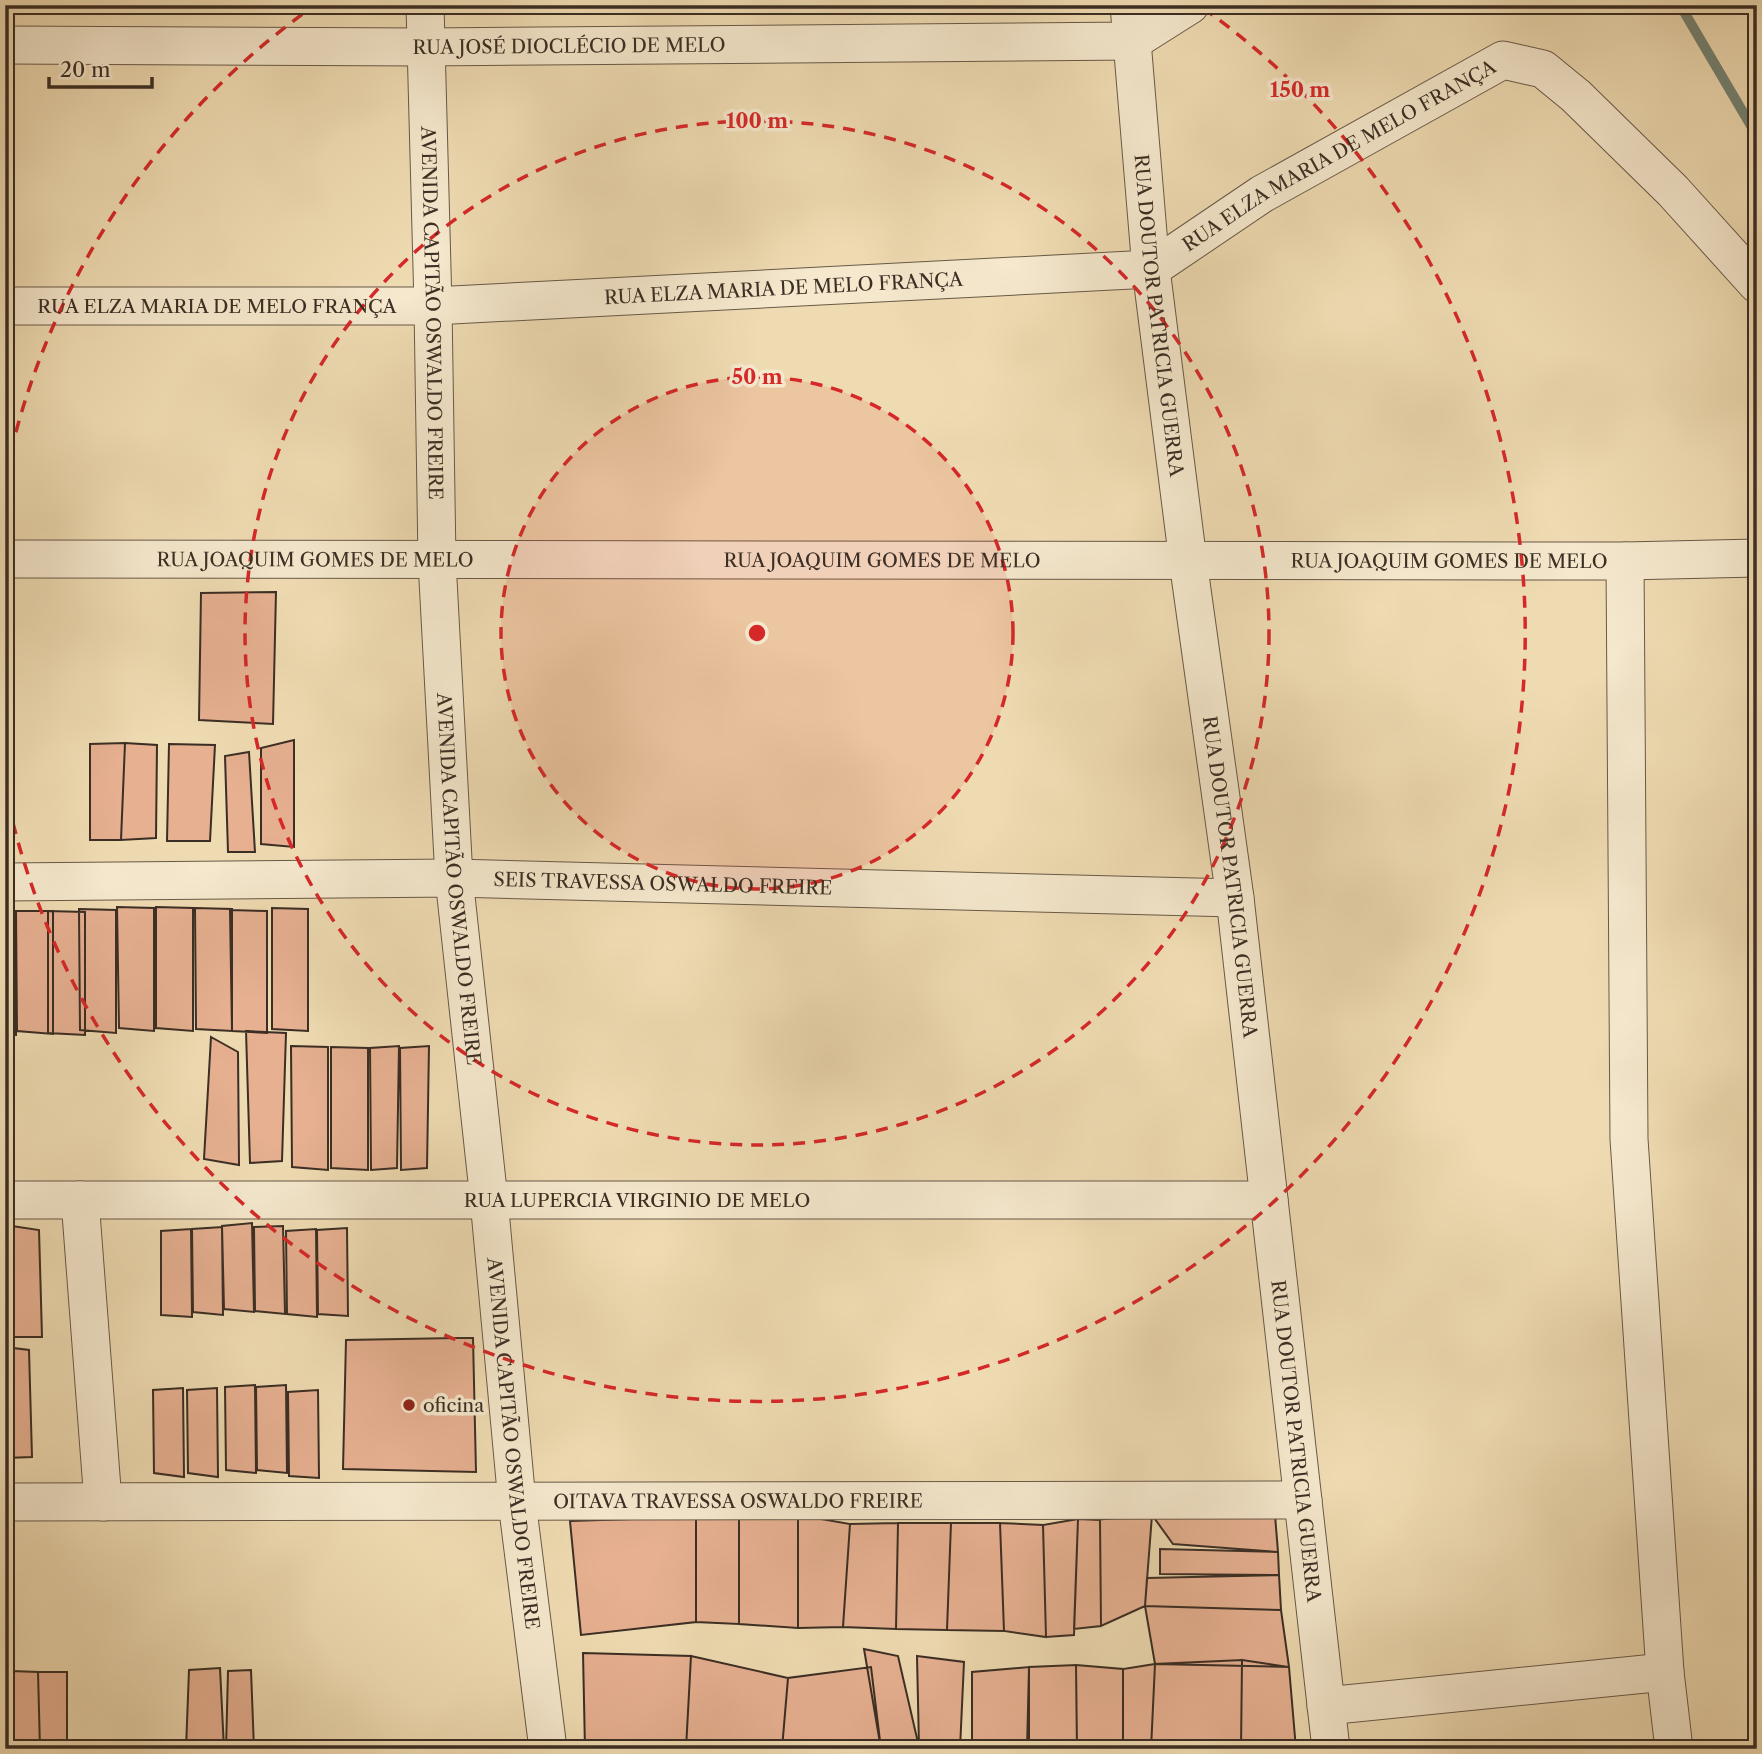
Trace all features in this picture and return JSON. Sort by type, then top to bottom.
[{"type":"street","name":"AVENIDA CAPITÃO OSWALDO FREIRE","points":[[425,5],[437,561],[454,878],[489,1200],[517,1502],[548,1749]]},
{"type":"street","points":[[1131,23],[1190,5]]},
{"type":"street","name":"RUA JOSÉ DIOCLÉCIO DE MELO","points":[[5,45],[426,47],[1131,23]]},
{"type":"street","name":"RUA DOUTOR PATRICIA GUERRA","points":[[1131,23],[1151,269],[1235,898],[1331,1749]]},
{"type":"street","name":"RUA ELZA MARIA DE MELO FRANÇA","points":[[5,306],[433,306],[1151,269],[1262,194],[1503,60],[1543,69],[1576,96],[1672,191],[1757,284]]},
{"type":"street","name":"RUA JOAQUIM GOMES DE MELO","points":[[5,559],[1625,561],[1757,558]]},
{"type":"street","points":[[1625,561],[1629,1139],[1665,1672],[1674,1749]]},
{"type":"street","name":"SEIS TRAVESSA OSWALDO FREIRE","points":[[5,882],[454,878],[1235,898]]},
{"type":"street","name":"RUA LUPERCIA VIRGINIO DE MELO","points":[[5,1200],[1269,1200]]},
{"type":"street","points":[[80,1200],[103,1502]]},
{"type":"street","name":"OITAVA TRAVESSA OSWALDO FREIRE","points":[[5,1502],[1303,1500]]},
{"type":"street","points":[[1326,1706],[1665,1672]]},
{"type":"building","points":[[276,592],[273,724],[199,720],[201,593]]},
{"type":"building","points":[[294,740],[294,847],[261,844],[261,748]]},
{"type":"building","points":[[125,743],[121,840],[90,840],[90,744]]},
{"type":"building","points":[[125,743],[157,745],[156,838],[121,840]]},
{"type":"building","points":[[169,744],[215,745],[210,841],[167,841]]},
{"type":"building","points":[[249,752],[255,852],[228,852],[225,756]]},
{"type":"building","points":[[117,907],[154,908],[154,1031],[119,1028]]},
{"type":"building","points":[[156,907],[193,908],[193,1031],[156,1028]]},
{"type":"building","points":[[195,908],[232,909],[232,1031],[196,1029]]},
{"type":"building","points":[[272,908],[308,909],[308,1031],[272,1029]]},
{"type":"building","points":[[79,909],[116,910],[116,1033],[80,1030]]},
{"type":"building","points":[[230,910],[267,911],[267,1033],[232,1031]]},
{"type":"building","points":[[16,911],[53,911],[53,1034],[17,1031]]},
{"type":"building","points":[[48,911],[85,912],[85,1035],[48,1033]]},
{"type":"building","points":[[5,912],[16,912],[16,1035],[5,1034]]},
{"type":"building","points":[[246,1031],[286,1033],[282,1161],[250,1163]]},
{"type":"building","points":[[211,1037],[238,1052],[239,1165],[204,1159]]},
{"type":"building","points":[[291,1046],[328,1047],[328,1170],[292,1167]]},
{"type":"building","points":[[399,1046],[397,1168],[371,1170],[370,1048]]},
{"type":"building","points":[[429,1046],[427,1168],[401,1170],[400,1048]]},
{"type":"building","points":[[331,1047],[368,1048],[368,1170],[331,1168]]},
{"type":"building","points":[[5,1221],[8,1222],[10,1338],[5,1339]]},
{"type":"building","points":[[252,1223],[254,1312],[224,1309],[222,1226]]},
{"type":"building","points":[[12,1226],[39,1230],[42,1337],[14,1337]]},
{"type":"building","points":[[283,1226],[285,1314],[255,1311],[254,1227]]},
{"type":"building","points":[[222,1227],[223,1315],[193,1312],[192,1229]]},
{"type":"building","points":[[347,1228],[348,1316],[318,1314],[317,1230]]},
{"type":"building","points":[[191,1229],[192,1317],[161,1315],[161,1231]]},
{"type":"building","points":[[316,1229],[317,1317],[287,1314],[286,1231]]},
{"type":"building","name":"oficina","points":[[473,1338],[476,1472],[343,1469],[346,1340]]},
{"type":"building","points":[[5,1347],[29,1350],[32,1457],[5,1458]]},
{"type":"building","points":[[255,1385],[256,1473],[226,1470],[225,1387]]},
{"type":"building","points":[[286,1385],[287,1473],[257,1470],[256,1387]]},
{"type":"building","points":[[183,1388],[184,1477],[154,1473],[153,1390]]},
{"type":"building","points":[[217,1388],[218,1477],[188,1473],[187,1390]]},
{"type":"building","points":[[318,1390],[319,1478],[289,1476],[288,1392]]},
{"type":"building","points":[[798,1515],[798,1628],[739,1624],[739,1517]]},
{"type":"building","points":[[798,1515],[850,1524],[843,1627],[798,1628]]},
{"type":"building","points":[[1152,1515],[1145,1606],[1101,1626],[1100,1520],[1093,1520]]},
{"type":"building","points":[[1152,1515],[1275,1515],[1278,1552],[1173,1544]]},
{"type":"building","points":[[696,1517],[696,1622],[581,1635],[570,1521]]},
{"type":"building","points":[[696,1517],[739,1517],[739,1624],[696,1622]]},
{"type":"building","points":[[1078,1519],[1074,1635],[1046,1637],[1043,1525]]},
{"type":"building","points":[[1078,1519],[1100,1520],[1101,1626],[1074,1629]]},
{"type":"building","points":[[898,1523],[896,1629],[843,1627],[850,1524]]},
{"type":"building","points":[[898,1523],[951,1523],[947,1630],[896,1629]]},
{"type":"building","points":[[951,1523],[1000,1523],[1004,1631],[947,1630]]},
{"type":"building","points":[[1000,1523],[1043,1525],[1046,1637],[1004,1631]]},
{"type":"building","points":[[1160,1549],[1278,1552],[1279,1575],[1160,1574]]},
{"type":"building","points":[[1279,1575],[1281,1610],[1145,1606],[1147,1578]]},
{"type":"building","points":[[1145,1606],[1281,1610],[1289,1667],[1155,1664]]},
{"type":"building","points":[[864,1649],[898,1656],[919,1747],[881,1749]]},
{"type":"building","points":[[583,1653],[691,1656],[686,1749],[585,1749]]},
{"type":"building","points":[[691,1656],[788,1678],[782,1749],[686,1749]]},
{"type":"building","points":[[917,1656],[964,1662],[960,1749],[919,1747]]},
{"type":"building","points":[[1242,1660],[1241,1749],[1151,1749],[1155,1664]]},
{"type":"building","points":[[1242,1660],[1289,1667],[1296,1749],[1241,1749]]},
{"type":"building","points":[[1155,1664],[1151,1749],[1123,1749],[1123,1669]]},
{"type":"building","points":[[1076,1665],[1077,1749],[1029,1749],[1029,1667]]},
{"type":"building","points":[[1076,1665],[1123,1669],[1123,1749],[1077,1749]]},
{"type":"building","points":[[871,1667],[881,1749],[782,1749],[788,1678]]},
{"type":"building","points":[[1029,1667],[1027,1749],[972,1749],[972,1672]]},
{"type":"building","points":[[220,1668],[224,1749],[186,1749],[189,1670]]},
{"type":"building","points":[[251,1670],[254,1749],[226,1749],[228,1671]]},
{"type":"building","points":[[11,1671],[38,1672],[40,1749],[10,1749]]},
{"type":"building","points":[[38,1672],[67,1672],[67,1749],[40,1749]]},
{"type":"waterway","points":[[1680,5],[1757,136]]},
{"type":"place","name":"oficina","points":[[409,1405]]}]
